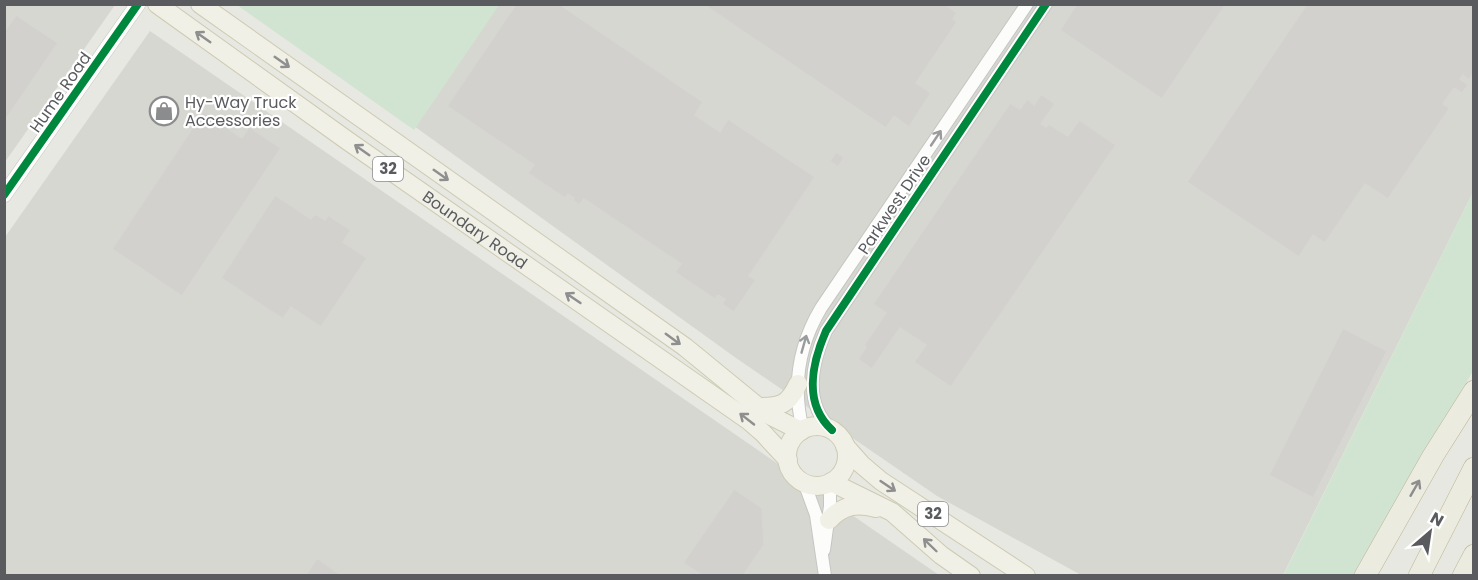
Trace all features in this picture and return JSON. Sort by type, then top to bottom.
[{"type":"highway","points":[[1365,576],[1473,391]]},
{"type":"highway","points":[[1419,576],[1473,468]]},
{"type":"highway","points":[[1463,576],[1473,555]]},
{"type":"main road","name":"Boundary Road","points":[[157,4],[358,148],[726,404],[763,432],[788,460]]},
{"type":"main road","name":"Boundary Road","points":[[200,4],[676,341],[758,406],[782,422],[802,430]]},
{"type":"main road","points":[[758,406],[776,407],[783,404],[791,397],[798,384]]},
{"type":"main road","name":"32","points":[[802,430],[815,426],[832,430],[861,464],[881,481],[1026,576]]},
{"type":"main road","points":[[788,460],[791,443],[802,430]]},
{"type":"main road","points":[[831,482],[844,470],[847,458],[845,446]]},
{"type":"main road","name":"32","points":[[788,460],[793,473],[804,482],[817,486],[831,482],[892,512],[941,555],[971,576]]},
{"type":"main road","points":[[828,520],[837,511],[850,506],[860,505],[892,512]]},
{"type":"street","name":"Hume Road","points":[[4,195],[138,4]]},
{"type":"street","name":"Parkwest Drive","points":[[802,430],[798,384],[800,358],[810,326],[1026,4]]},
{"type":"street","name":"Parkwest Drive","points":[[832,430],[823,423],[815,406],[814,372],[820,344],[834,316],[1046,4]]},
{"type":"street","points":[[910,176],[923,184]]},
{"type":"street","points":[[804,482],[816,516],[825,576]]},
{"type":"street","points":[[823,558],[831,482]]},
{"type":"shaded area","points":[[5,5],[115,5],[5,162]]},
{"type":"shaded area","points":[[496,5],[1473,5],[1473,192],[1283,575],[1081,575],[937,496],[736,358],[414,126]]},
{"type":"shaded area","points":[[150,31],[939,575],[5,576],[5,237]]},
{"type":"green space","points":[[237,5],[499,5],[414,130]]},
{"type":"green space","points":[[1473,192],[1473,371],[1353,575],[1283,576]]},
{"type":"building","points":[[516,4],[559,4],[703,102],[695,115],[720,132],[728,119],[815,177],[749,276],[756,280],[734,312],[722,304],[725,299],[718,295],[715,299],[675,272],[681,264],[584,199],[579,205],[568,194],[565,198],[528,173],[534,165],[447,106]]},
{"type":"building","points":[[703,4],[945,4],[957,13],[953,19],[957,22],[916,83],[931,93],[909,127],[894,116],[886,128]]},
{"type":"building","points":[[1077,4],[1226,4],[1162,99],[1060,30]]},
{"type":"building","points":[[1307,4],[1474,4],[1474,73],[1469,80],[1463,75],[1460,79],[1468,85],[1462,93],[1454,88],[1443,104],[1450,108],[1388,199],[1365,184],[1325,243],[1313,235],[1299,257],[1187,182]]},
{"type":"building","points":[[16,15],[58,43],[4,122],[4,32]]},
{"type":"building","points":[[1041,94],[1055,104],[1041,124],[1046,127],[1049,124],[1068,136],[1079,120],[1116,145],[951,387],[914,362],[926,345],[900,328],[872,369],[858,359],[866,347],[864,345],[886,313],[873,304],[1010,103],[1020,109],[1027,99],[1034,105]]},
{"type":"building","points":[[203,112],[242,138],[249,127],[281,148],[182,296],[112,249]]},
{"type":"building","points":[[836,152],[844,158],[838,167],[830,161]]},
{"type":"building","points":[[275,195],[311,219],[315,214],[325,220],[328,215],[351,230],[343,242],[367,258],[321,327],[291,307],[283,319],[221,278]]},
{"type":"building","points":[[1343,328],[1387,351],[1313,498],[1269,475]]},
{"type":"building","points":[[734,489],[762,508],[764,545],[743,576],[703,576],[683,563]]},
{"type":"building","points":[[317,558],[342,576],[305,576]]},
{"type":"cycle path","points":[[4,195],[138,4]]},
{"type":"cycle path","points":[[832,430],[823,420],[817,408],[813,383],[817,356],[826,331],[1046,4]]},
{"type":"place","name":"Hy-Way Truck Accessories","points":[[164,111]]}]
